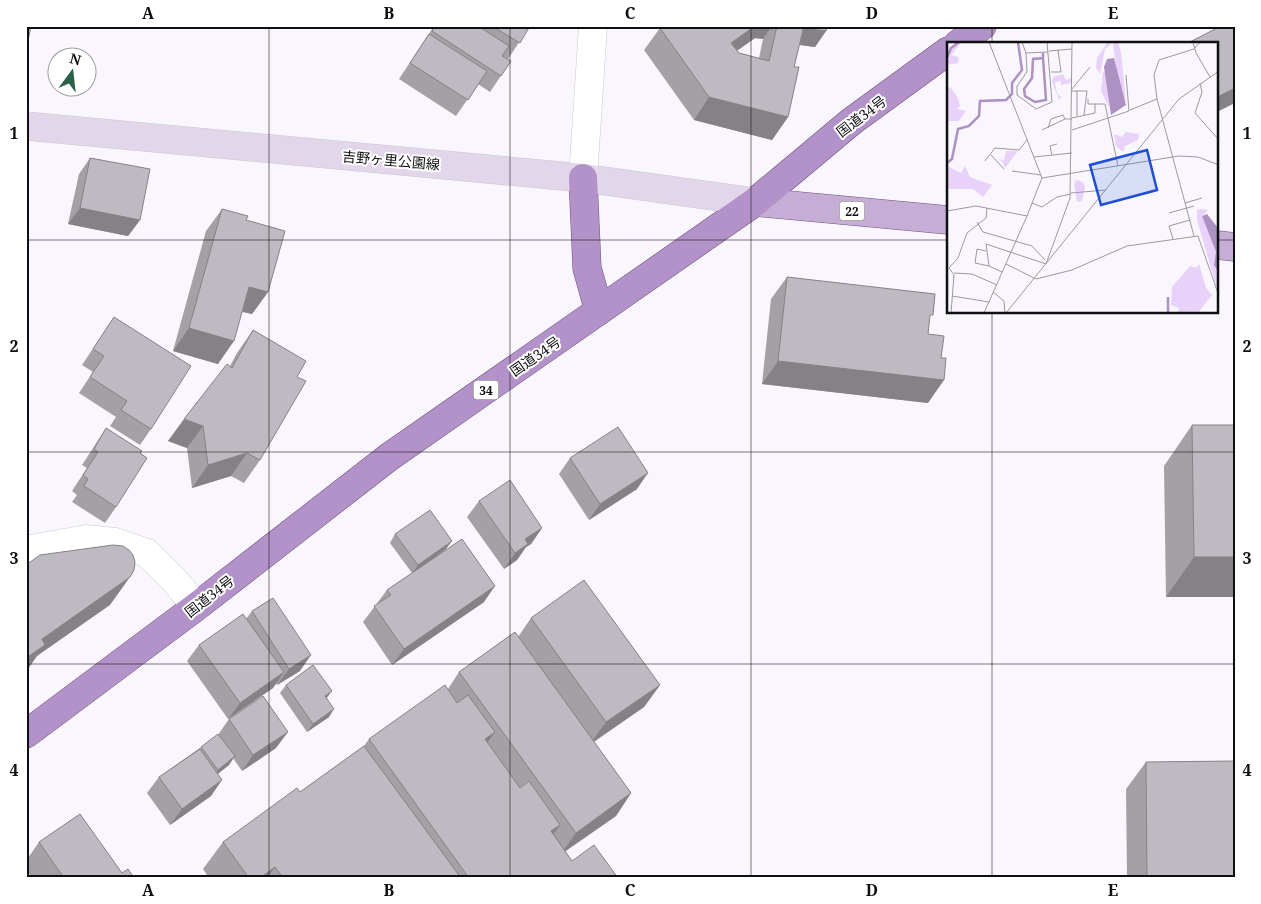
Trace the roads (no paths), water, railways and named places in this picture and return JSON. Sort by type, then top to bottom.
[{"type":"highway","points":[[961,42],[982,26]]},
{"type":"highway","name":"国道34号","points":[[26,734],[196,607],[389,457],[755,202],[852,121],[947,52]]},
{"type":"highway","points":[[583,178],[587,268],[599,311]]},
{"type":"main road","name":"吉野ヶ里公園線","points":[[26,126],[583,178],[755,202]]},
{"type":"main road","name":"22","points":[[755,202],[947,220]]},
{"type":"main road","points":[[1218,245],[1235,246]]},
{"type":"street","points":[[583,178],[593,26]]},
{"type":"street","points":[[26,550],[86,539],[115,542],[147,553],[176,582],[196,607]]}]
